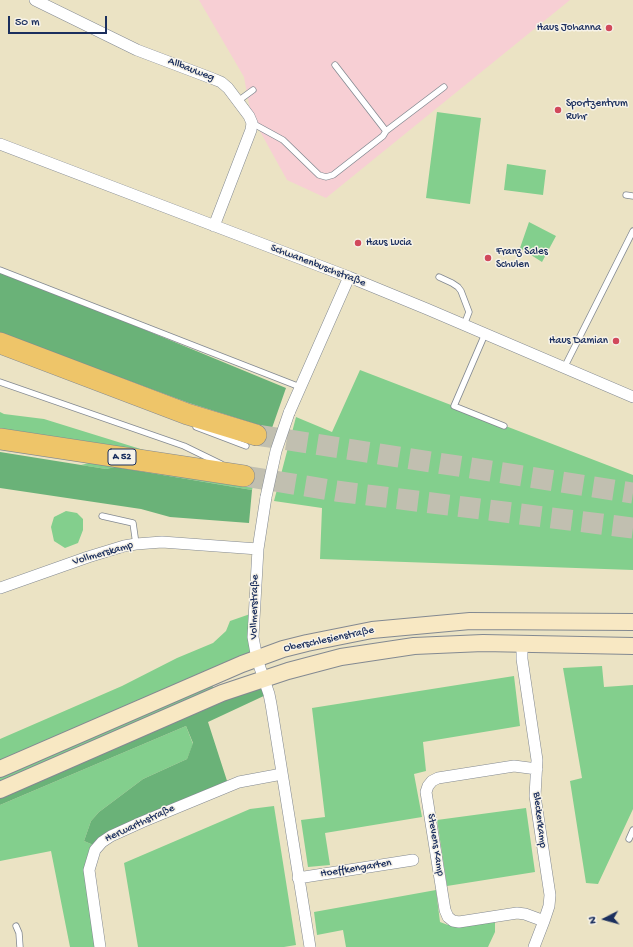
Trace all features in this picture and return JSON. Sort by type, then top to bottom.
[{"type":"highway","points":[[0,343],[187,414],[251,441]]},
{"type":"highway","name":"A 52","points":[[0,439],[244,476]]},
{"type":"main road","name":"Oberschlesienstraße","points":[[0,769],[184,688],[283,649],[338,636],[372,630],[470,621],[633,622]]},
{"type":"main road","name":"Oberschlesienstraße","points":[[0,790],[216,696],[263,678],[321,662],[368,652],[414,646],[483,643],[633,646]]},
{"type":"street","name":"Allbauweg","points":[[36,0],[137,50],[221,82],[228,88],[249,116],[252,123]]},
{"type":"street","points":[[214,226],[251,130],[252,123]]},
{"type":"street","name":"Schwanenbuschstraße","points":[[0,144],[349,277],[633,397]]},
{"type":"street","name":"Vollmerstraße","points":[[310,947],[269,694],[258,659],[253,631],[258,549],[266,497],[276,451],[289,413],[349,277]]},
{"type":"street","name":"Vollmerskamp","points":[[0,588],[88,557],[124,546],[136,544],[162,542],[258,549]]},
{"type":"street","name":"Bleckerkamp","points":[[522,644],[522,659],[536,748],[537,769],[535,796],[550,895],[549,906],[534,947]]},
{"type":"street","name":"Stevens Kamp","points":[[537,769],[514,766],[438,778],[432,781],[426,792],[445,910],[448,917],[453,921],[459,922],[517,913],[525,914],[544,921]]},
{"type":"street","name":"Herwarthstraße","points":[[100,947],[89,870],[95,850],[102,842],[110,836],[239,782],[282,774]]},
{"type":"street","name":"Hoeffkengarten","points":[[298,878],[413,860]]},
{"type":"lane","points":[[335,65],[386,131]]},
{"type":"lane","points":[[252,123],[283,140],[319,175],[326,177],[333,175],[383,136],[386,131],[444,87]]},
{"type":"lane","points":[[236,99],[253,90]]},
{"type":"lane","points":[[626,195],[633,196]]},
{"type":"lane","points":[[564,368],[633,231]]},
{"type":"lane","points":[[0,270],[300,387]]},
{"type":"lane","points":[[439,277],[452,283],[461,291],[469,312],[464,325]]},
{"type":"lane","points":[[485,334],[454,406],[504,426]]},
{"type":"lane","name":"A 52","points":[[0,382],[184,446],[244,476]]},
{"type":"lane","points":[[186,424],[251,441]]},
{"type":"lane","points":[[102,516],[133,523],[136,544]]},
{"type":"lane","points":[[629,839],[633,830]]},
{"type":"lane","points":[[16,926],[19,933],[20,947]]},
{"type":"shaded area","points":[[199,0],[570,0],[326,198],[287,180],[251,115],[244,77]]},
{"type":"green space","points":[[437,112],[481,118],[470,204],[426,198]]},
{"type":"green space","points":[[507,164],[546,170],[543,195],[504,190]]},
{"type":"green space","points":[[529,222],[556,236],[542,262],[520,248]]},
{"type":"green space","points":[[0,270],[286,388],[272,428],[189,403],[0,333]]},
{"type":"green space","points":[[360,370],[633,475],[633,570],[320,559],[322,508],[274,501],[296,417],[332,432]]},
{"type":"green space","points":[[0,412],[4,414],[44,419],[147,451],[0,429]]},
{"type":"green space","points":[[0,452],[106,469],[115,467],[252,490],[249,523],[170,517],[141,509],[0,488]]},
{"type":"green space","points":[[97,461],[253,486],[252,490],[115,467],[106,469],[81,465]]},
{"type":"green space","points":[[66,511],[77,513],[83,519],[83,530],[78,543],[65,548],[54,541],[51,527],[54,517]]},
{"type":"green space","points":[[253,613],[257,658],[0,768],[0,739],[122,686],[177,658],[213,643],[226,631],[230,621]]},
{"type":"green space","points":[[602,666],[604,687],[633,685],[633,809],[598,884],[586,883],[570,781],[582,778],[563,668]]},
{"type":"green space","points":[[514,676],[520,726],[423,742],[426,771],[414,774],[422,817],[325,833],[330,865],[308,867],[301,820],[325,817],[312,708]]},
{"type":"green space","points":[[210,679],[216,695],[0,789],[0,769]]},
{"type":"green space","points":[[263,679],[268,694],[208,722],[229,787],[98,847],[84,841],[91,821],[99,812],[143,779],[187,759],[193,743],[186,726],[0,805],[0,791]]},
{"type":"green space","points":[[186,726],[193,744],[187,759],[143,779],[99,812],[91,821],[84,841],[98,847],[91,858],[99,947],[70,947],[51,851],[0,861],[0,805]]},
{"type":"green space","points":[[274,806],[296,945],[284,947],[138,947],[124,863],[250,809]]},
{"type":"green space","points":[[526,808],[535,872],[447,886],[437,820]]},
{"type":"green space","points":[[436,890],[440,922],[448,925],[495,920],[495,932],[488,947],[346,947],[343,930],[317,935],[314,912]]},
{"type":"tunnel","points":[[256,435],[633,493]]},
{"type":"tunnel","points":[[244,476],[336,491],[633,528]]},
{"type":"place","name":"Haus Johanna","points":[[609,28]]},
{"type":"place","name":"Sportzentrum Ruhr","points":[[558,110]]},
{"type":"place","name":"Haus Lucia","points":[[358,243]]},
{"type":"place","name":"Franz Sales Schulen","points":[[488,258]]},
{"type":"place","name":"Haus Damian","points":[[616,341]]}]
